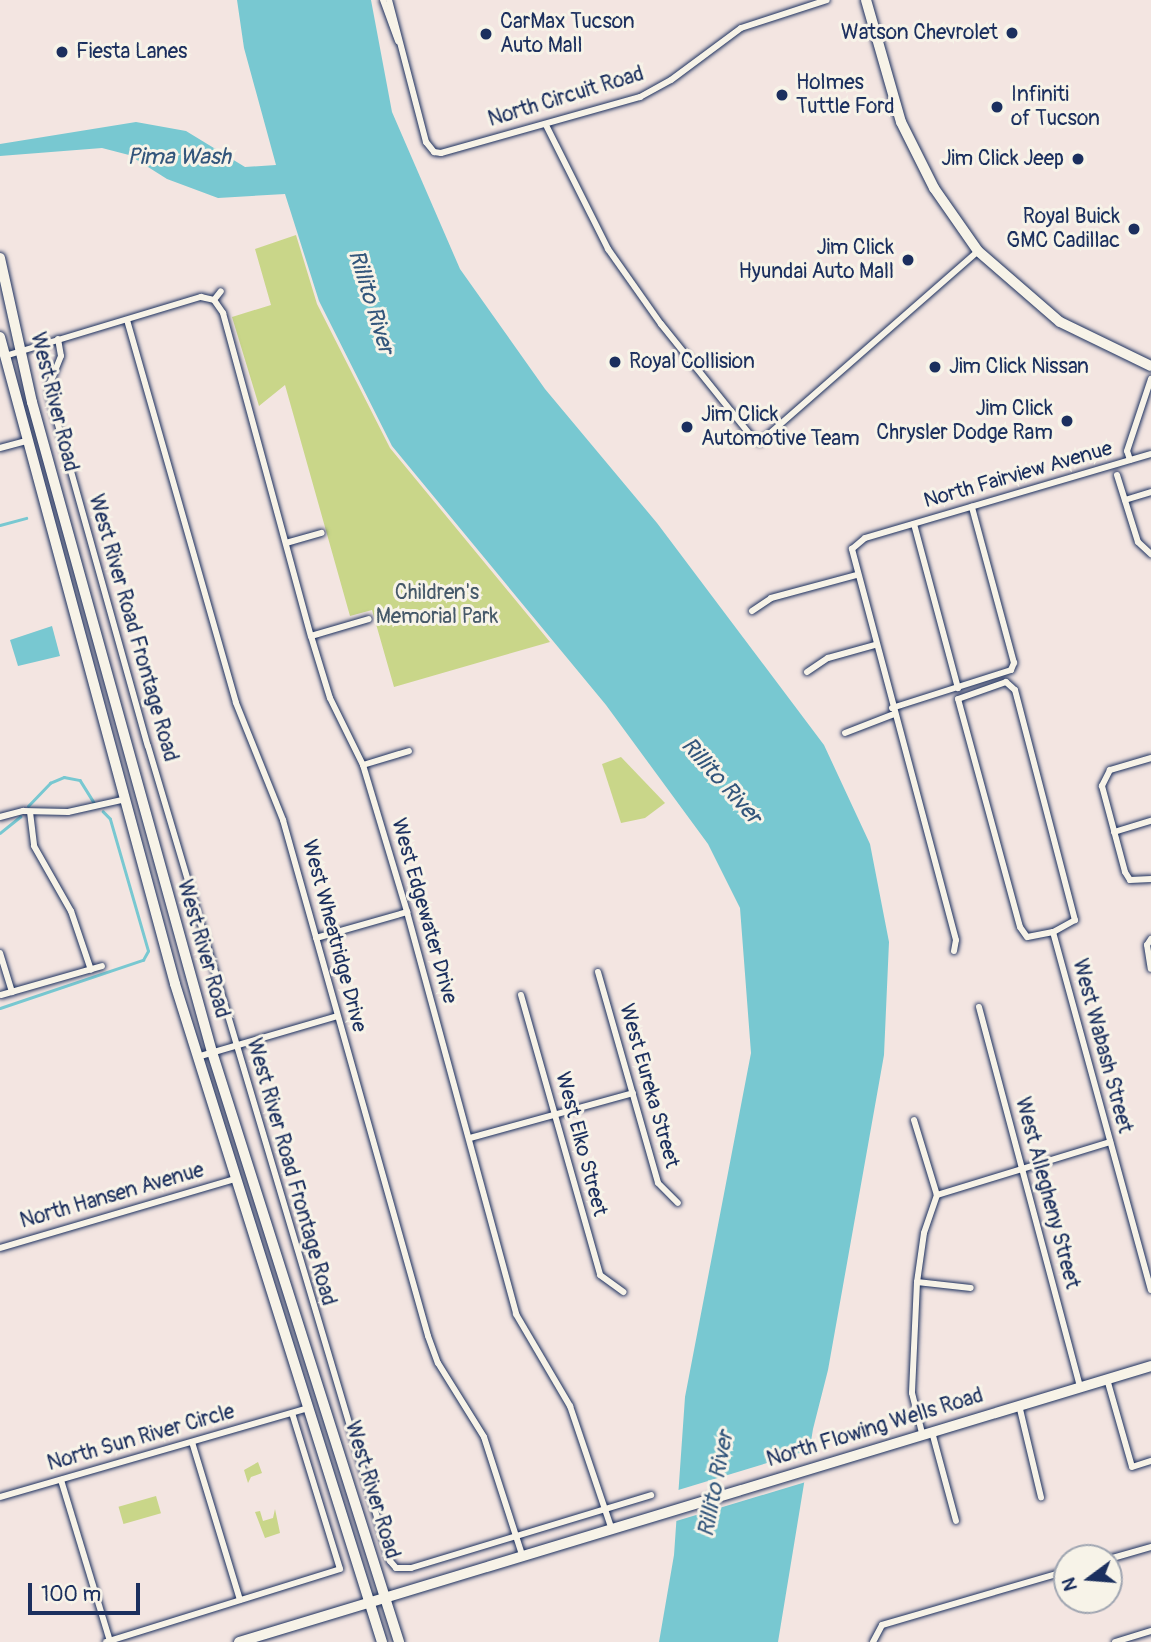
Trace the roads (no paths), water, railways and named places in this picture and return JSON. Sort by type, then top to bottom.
[{"type":"main road","name":"West River Road","points":[[0,258],[20,351],[212,1052],[399,1642]]},
{"type":"main road","name":"West River Road","points":[[0,337],[197,1057],[382,1642]]},
{"type":"main road","name":"North Flowing Wells Road","points":[[239,1642],[659,1512],[1151,1366]]},
{"type":"street","points":[[383,0],[399,42]]},
{"type":"street","points":[[389,0],[399,42]]},
{"type":"street","name":"North Circuit Road","points":[[399,42],[426,142],[434,152],[441,153],[640,97],[671,80],[741,28],[827,0]]},
{"type":"street","points":[[866,0],[901,122],[934,188],[978,251],[1060,323],[1151,366]]},
{"type":"street","points":[[546,125],[608,248],[661,324],[751,436],[760,442],[978,251]]},
{"type":"street","points":[[4,356],[201,297],[214,300],[221,291]]},
{"type":"street","name":"West Edgewater Drive","points":[[214,300],[223,313],[330,698],[363,765],[407,912],[516,1314],[570,1406],[611,1527]]},
{"type":"street","name":"West Wheatridge Drive","points":[[127,320],[236,703],[283,820],[428,1336],[438,1363],[484,1437],[522,1555]]},
{"type":"street","name":"West River Road Frontage Road","points":[[58,339],[61,356],[50,383],[50,397],[363,1477],[396,1568],[411,1568],[517,1536]]},
{"type":"street","points":[[1130,460],[1127,451],[1151,379]]},
{"type":"street","points":[[0,448],[27,441]]},
{"type":"street","name":"North Fairview Avenue","points":[[856,575],[854,544],[896,529],[1151,454]]},
{"type":"street","points":[[1117,475],[1138,542],[1151,554]]},
{"type":"street","points":[[1125,500],[1151,492]]},
{"type":"street","points":[[845,733],[893,711],[1011,670],[1014,663],[972,507]]},
{"type":"street","points":[[914,524],[958,688]]},
{"type":"street","points":[[286,543],[323,533]]},
{"type":"street","points":[[752,611],[771,598],[856,575],[956,940],[954,951]]},
{"type":"street","points":[[311,636],[369,619]]},
{"type":"street","points":[[807,672],[828,658],[875,645]]},
{"type":"street","points":[[1006,682],[1015,690],[1075,920],[1053,932],[1027,937],[1020,927],[958,699],[1006,682]]},
{"type":"street","points":[[363,765],[409,751]]},
{"type":"street","points":[[1151,758],[1110,770],[1103,777],[1114,832],[1130,880],[1151,879]]},
{"type":"street","points":[[0,817],[30,812],[68,812],[126,799]]},
{"type":"street","points":[[30,812],[34,846],[71,911],[90,970]]},
{"type":"street","points":[[1114,832],[1151,821]]},
{"type":"street","points":[[316,938],[407,912]]},
{"type":"street","name":"West Wabash Street","points":[[1053,932],[1151,1290]]},
{"type":"street","points":[[1151,939],[1147,945],[1151,969]]},
{"type":"street","points":[[0,953],[12,992]]},
{"type":"street","points":[[1,995],[102,966]]},
{"type":"street","name":"West Eureka Street","points":[[598,972],[658,1183],[678,1203]]},
{"type":"street","name":"West Elko Street","points":[[521,995],[600,1275],[623,1292]]},
{"type":"street","name":"West Allegheny Street","points":[[979,1007],[1080,1387]]},
{"type":"street","points":[[197,1057],[337,1016]]},
{"type":"street","points":[[470,1138],[633,1093]]},
{"type":"street","points":[[914,1120],[937,1195],[924,1233],[917,1282],[912,1393],[956,1521]]},
{"type":"street","points":[[937,1195],[1023,1166],[1110,1142]]},
{"type":"street","name":"North Hansen Avenue","points":[[0,1248],[234,1179]]},
{"type":"street","points":[[917,1282],[971,1288]]},
{"type":"street","points":[[1107,1379],[1132,1467],[1151,1461]]},
{"type":"street","points":[[1019,1405],[1041,1497]]},
{"type":"street","name":"North Sun River Circle","points":[[0,1497],[309,1408]]},
{"type":"street","points":[[61,1480],[112,1641],[341,1569],[292,1413]]},
{"type":"street","points":[[192,1442],[240,1600]]},
{"type":"street","points":[[517,1536],[651,1495]]},
{"type":"street","points":[[1123,1555],[1151,1547]]},
{"type":"street","points":[[873,1642],[875,1632],[881,1625],[1053,1575]]},
{"type":"street","points":[[1115,1642],[1151,1631]]},
{"type":"water","points":[[237,0],[371,0],[392,112],[460,269],[545,389],[657,523],[824,745],[870,844],[889,942],[884,1055],[828,1370],[813,1429],[778,1642],[659,1642],[674,1555],[685,1397],[751,1053],[740,908],[708,844],[606,705],[392,446],[319,301],[285,194],[218,198],[167,179],[129,155],[102,148],[0,156],[0,144],[136,122],[186,131],[245,167],[276,165],[244,48]]},
{"type":"water","points":[[52,626],[60,656],[18,666],[10,640]]},
{"type":"waterway","points":[[0,525],[26,518]]},
{"type":"waterway","points":[[28,806],[50,783],[64,777],[80,780],[94,802]]},
{"type":"waterway","points":[[0,1008],[143,960],[148,951],[110,819],[103,812]]},
{"type":"waterway","points":[[0,833],[20,817]]},
{"type":"place","name":"Watson Chevrolet","points":[[1012,33]]},
{"type":"place","name":"CarMax Tucson Auto Mall","points":[[486,34]]},
{"type":"place","name":"Fiesta Lanes","points":[[62,52]]},
{"type":"place","name":"Holmes Tuttle Ford","points":[[782,95]]},
{"type":"place","name":"Infiniti of Tucson","points":[[997,107]]},
{"type":"place","name":"Jim Click Jeep","points":[[1078,159]]},
{"type":"place","name":"Royal Buick GMC Cadillac","points":[[1134,229]]},
{"type":"place","name":"Jim Click Hyundai Auto Mall","points":[[908,260]]},
{"type":"place","name":"Royal Collision","points":[[615,362]]},
{"type":"place","name":"Jim Click Nissan","points":[[935,367]]},
{"type":"place","name":"Jim Click Chrysler Dodge Ram","points":[[1067,421]]},
{"type":"place","name":"Jim Click Automotive Team","points":[[687,427]]},
{"type":"water label","name":"Pima Wash","points":[[179,157]]},
{"type":"water label","name":"Rillito River","points":[[371,302]]},
{"type":"water label","name":"Rillito River","points":[[721,781]]},
{"type":"water label","name":"Rillito River","points":[[716,1484]]},
{"type":"park label","name":"Children's Memorial Park","points":[[437,605]]}]
